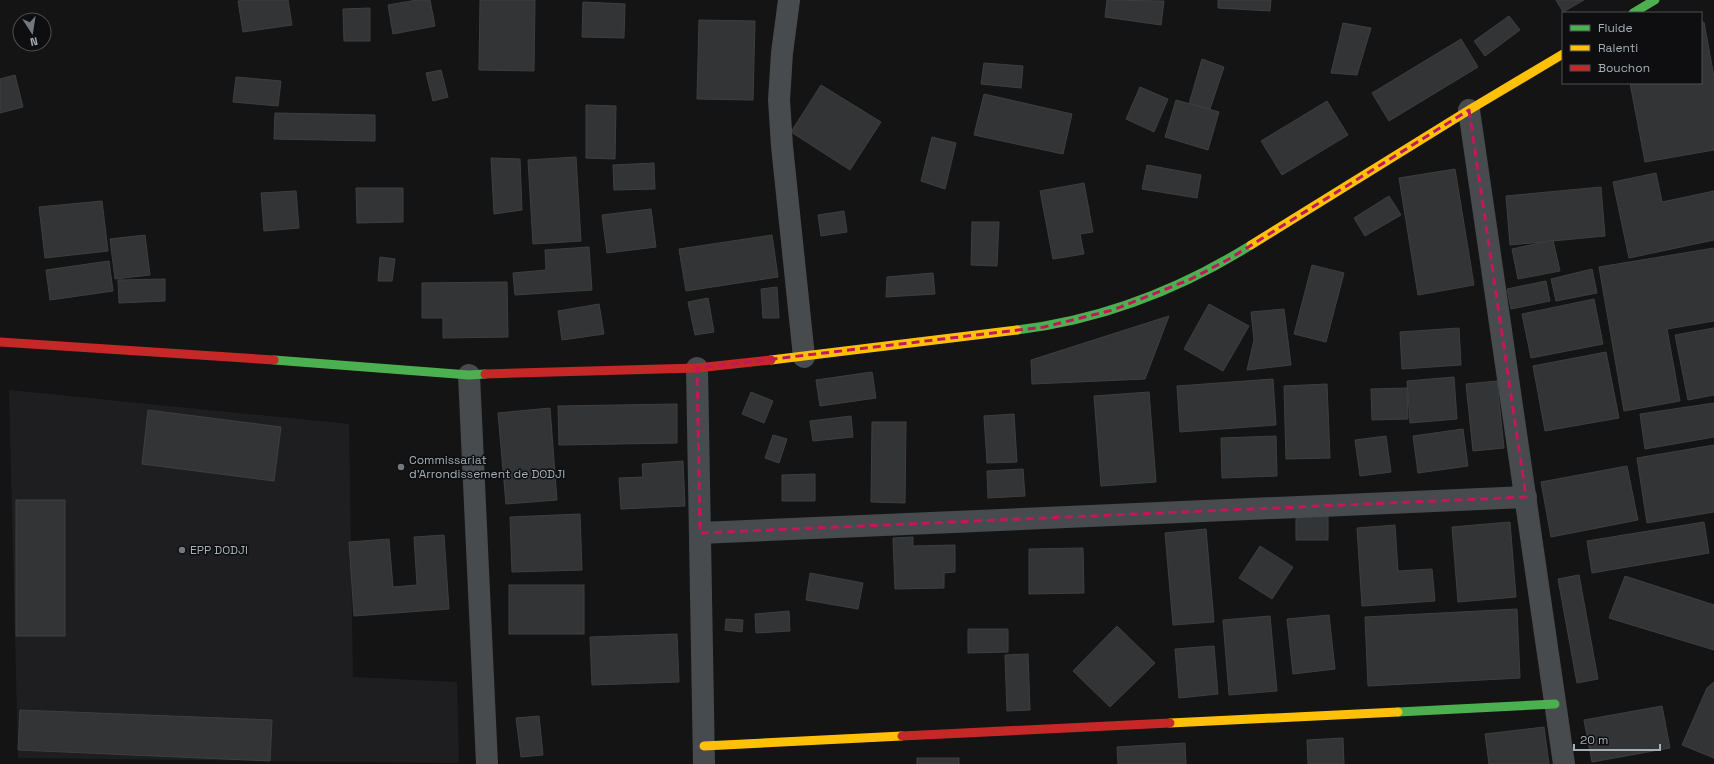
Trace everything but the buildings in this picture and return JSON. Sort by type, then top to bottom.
[{"type":"main road","points":[[1635,12],[1655,0]]},
{"type":"main road","points":[[0,342],[225,356],[469,375],[697,368],[804,357],[1044,327],[1113,310],[1157,294],[1191,279],[1229,259],[1469,110],[1562,55]]},
{"type":"main road","points":[[704,755],[1555,704]]},
{"type":"street","points":[[789,0],[782,61],[780,100],[781,131],[804,357]]},
{"type":"street","points":[[1469,110],[1564,764]]},
{"type":"street","points":[[697,368],[704,755]]},
{"type":"street","points":[[469,375],[487,764]]},
{"type":"street","points":[[700,533],[1526,497]]},
{"type":"highlighted area","points":[[1469,110],[1526,497],[700,533],[697,368],[1044,327],[1113,310],[1191,279],[1229,259]]},
{"type":"shaded area","name":"EPP DODJI","points":[[9,390],[349,424],[353,677],[457,682],[459,763],[18,758]]},
{"type":"traffic: fast","points":[[1635,12],[1655,0]]},
{"type":"traffic: fast","points":[[1017,330],[1078,319],[1109,311],[1138,301],[1196,276],[1251,245]]},
{"type":"traffic: fast","points":[[274,360],[469,375],[485,374]]},
{"type":"traffic: fast","points":[[1398,712],[1555,704]]},
{"type":"traffic: slow","points":[[1251,245],[1469,110],[1562,55]]},
{"type":"traffic: slow","points":[[771,360],[1017,330]]},
{"type":"traffic: slow","points":[[1170,723],[1398,712]]},
{"type":"traffic: slow","points":[[704,746],[902,736]]},
{"type":"traffic: jam","points":[[0,342],[274,360]]},
{"type":"traffic: jam","points":[[485,374],[697,368],[771,360]]},
{"type":"traffic: jam","points":[[902,736],[1170,723]]},
{"type":"place","name":"Commissariat d'Arrondissement de DODJI","points":[[401,467]]},
{"type":"place","name":"EPP DODJI","points":[[182,550]]}]
